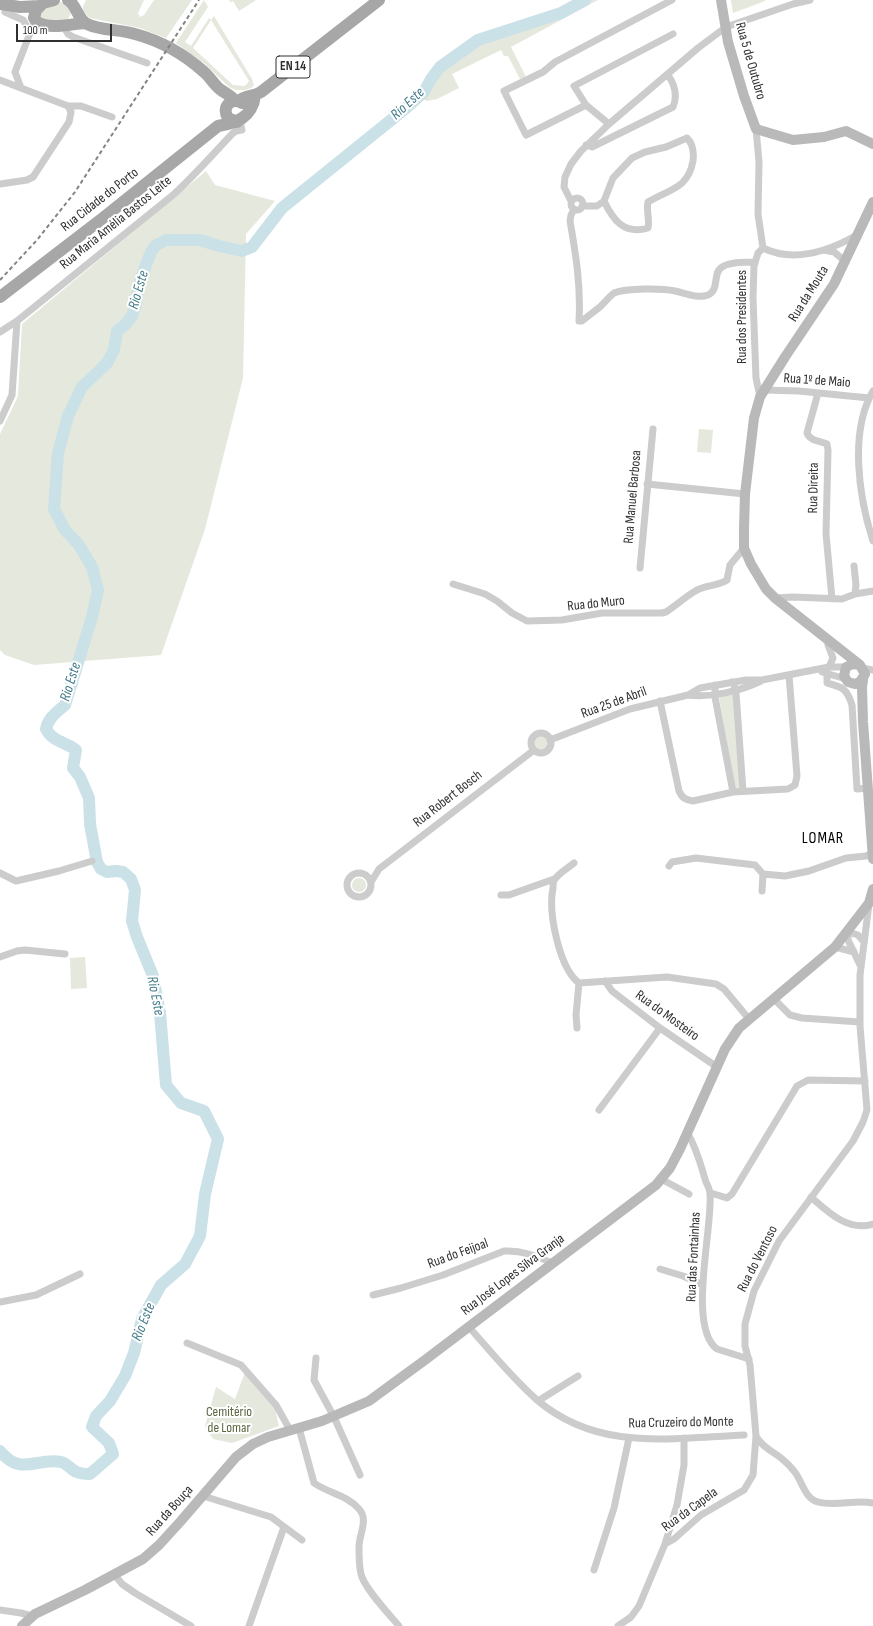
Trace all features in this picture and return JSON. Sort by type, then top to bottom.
[{"type":"main road","points":[[36,20],[54,0]]},
{"type":"main road","name":"EN 14","points":[[254,96],[379,0]]},
{"type":"main road","name":"Rua 5 de Outubro","points":[[721,0],[728,42],[744,96],[756,129]]},
{"type":"main road","points":[[67,25],[74,21],[75,5]]},
{"type":"main road","points":[[75,5],[85,23]]},
{"type":"main road","points":[[2,9],[20,7],[36,20],[67,25],[85,23],[99,28],[133,33],[161,43],[195,64],[220,90],[222,102],[231,106],[245,106],[241,122]]},
{"type":"main road","points":[[231,106],[245,97],[254,96],[252,106],[241,122]]},
{"type":"main road","points":[[231,106],[230,120],[241,122]]},
{"type":"main road","name":"Rua Cidade do Porto","points":[[218,126],[222,114],[231,106]]},
{"type":"main road","name":"Rua Cidade do Porto","points":[[0,297],[92,227],[218,126],[241,122]]},
{"type":"main road","points":[[756,129],[793,140],[824,137],[846,131],[873,144]]},
{"type":"main road","name":"Rua da Mouta","points":[[744,548],[745,494],[754,418],[760,392],[834,284],[873,202]]},
{"type":"main road","points":[[744,548],[759,579],[774,598],[864,673]]},
{"type":"main road","points":[[815,631],[846,667]]},
{"type":"main road","points":[[864,673],[853,664],[846,667],[844,673],[858,700],[862,722],[873,859]]},
{"type":"main road","points":[[848,681],[855,684],[864,673]]},
{"type":"main road","points":[[862,722],[862,687],[864,673]]},
{"type":"main road","name":"Rua José Lopes Silva Granja","points":[[334,1417],[369,1401],[656,1185],[670,1168],[688,1134],[725,1049],[740,1028],[748,1019],[835,947],[869,903],[873,889]]},
{"type":"main road","name":"Rua da Bouça","points":[[22,1626],[32,1616],[143,1559],[159,1545],[236,1457],[253,1444],[294,1429],[334,1417]]},
{"type":"street","points":[[586,105],[526,135],[504,91],[543,72],[555,62],[672,0]]},
{"type":"street","points":[[574,210],[564,187],[565,178],[571,164],[586,145],[609,124],[698,48],[726,27],[792,2],[806,0]]},
{"type":"street","points":[[2,9],[23,20],[36,20],[15,72],[21,88]]},
{"type":"street","points":[[67,25],[68,34],[73,37],[147,64]]},
{"type":"street","points":[[609,124],[586,105],[574,86],[674,34]]},
{"type":"street","points":[[1,80],[15,72]]},
{"type":"street","points":[[586,145],[592,147],[673,107],[675,101],[675,88],[668,75]]},
{"type":"street","points":[[1,80],[68,106],[81,106],[112,117]]},
{"type":"street","points":[[0,184],[27,180],[35,175],[69,122],[71,112],[68,106]]},
{"type":"street","name":"Rua Maria Amélia Bastos Leite","points":[[0,332],[17,321],[173,195],[190,180],[202,165],[236,131],[241,122]]},
{"type":"street","points":[[756,129],[759,162],[758,214],[763,248],[783,255],[808,254],[840,244],[857,235]]},
{"type":"street","points":[[574,210],[579,210],[582,206],[597,206],[604,201],[613,178],[632,158],[645,152],[666,147],[687,138],[689,140],[694,153],[692,166],[687,180],[677,188],[648,202],[648,228],[630,230],[615,219],[604,201]]},
{"type":"street","points":[[571,201],[574,198],[579,198],[582,201],[582,206]]},
{"type":"street","points":[[574,210],[570,221],[578,274],[580,301],[579,321],[582,321],[613,294],[618,292],[648,288],[664,289],[691,295],[708,295],[714,289],[717,275],[723,266],[729,264],[755,262]]},
{"type":"street","name":"Rua dos Presidentes","points":[[760,392],[754,344],[754,298],[755,262],[758,254],[763,248]]},
{"type":"street","points":[[824,250],[834,252],[845,261]]},
{"type":"street","points":[[0,421],[12,395],[17,321]]},
{"type":"street","points":[[873,391],[868,398],[862,424],[858,454],[866,515],[873,540]]},
{"type":"street","name":"Rua 1º de Maio","points":[[760,392],[818,393],[868,398]]},
{"type":"street","name":"Rua Direita","points":[[818,393],[806,433],[813,439],[826,444],[828,450],[826,534],[832,599]]},
{"type":"street","name":"Rua Manuel Barbosa","points":[[640,568],[653,429]]},
{"type":"street","points":[[647,484],[745,494]]},
{"type":"street","name":"Rua do Muro","points":[[453,584],[485,594],[512,613],[527,621],[562,620],[602,613],[666,612],[697,590],[706,586],[722,583],[727,580],[730,565],[744,548]]},
{"type":"street","points":[[854,566],[856,584],[855,594]]},
{"type":"street","points":[[774,598],[793,597],[842,599],[855,594],[873,591]]},
{"type":"street","points":[[828,645],[833,658],[828,670],[827,683],[841,688],[848,693],[852,705],[856,789],[868,788]]},
{"type":"street","name":"Rua 25 de Abril","points":[[688,695],[700,688],[715,685],[746,680],[762,680],[816,670],[846,667]]},
{"type":"street","points":[[828,670],[848,681]]},
{"type":"street","points":[[864,673],[873,670]]},
{"type":"street","points":[[660,701],[678,791],[686,800],[693,801],[733,792],[788,789],[795,786],[797,776],[789,675]]},
{"type":"street","name":"Rua 25 de Abril","points":[[550,740],[630,709],[688,695],[700,696],[735,690],[748,687],[762,680]]},
{"type":"street","points":[[732,682],[735,690],[744,791]]},
{"type":"street","points":[[715,685],[715,694],[733,792]]},
{"type":"street","points":[[534,750],[531,742],[535,735],[544,734],[550,740]]},
{"type":"street","name":"Rua Robert Bosch","points":[[379,869],[354,874],[348,879],[346,886],[350,894],[356,897],[364,896],[369,891],[370,882],[379,869],[534,750],[539,753],[545,752],[550,748],[550,740]]},
{"type":"street","points":[[669,866],[672,862],[696,858],[755,865],[763,874],[785,876],[809,871],[846,858],[866,856],[873,853]]},
{"type":"street","points":[[0,872],[16,881],[59,871],[92,861]]},
{"type":"street","points":[[501,895],[509,895],[554,879],[574,863]]},
{"type":"street","points":[[362,873],[370,882]]},
{"type":"street","points":[[762,891],[763,874]]},
{"type":"street","points":[[554,879],[551,898],[552,918],[556,938],[569,972],[579,983],[667,977],[716,984],[724,989],[748,1019]]},
{"type":"street","points":[[869,903],[861,968],[860,1022],[868,1106],[866,1116],[873,1119]]},
{"type":"street","points":[[861,968],[848,940],[848,932],[858,935],[864,942]]},
{"type":"street","points":[[835,947],[854,952]]},
{"type":"street","points":[[0,957],[17,951],[65,954]]},
{"type":"street","name":"Rua do Mosteiro","points":[[606,981],[612,991],[660,1028],[717,1067]]},
{"type":"street","points":[[577,1028],[576,1014],[579,983]]},
{"type":"street","points":[[774,999],[790,1015],[802,1018],[860,1022]]},
{"type":"street","points":[[599,1110],[660,1028]]},
{"type":"street","points":[[711,1193],[728,1198],[732,1194],[797,1086],[808,1080],[865,1081]]},
{"type":"street","name":"Rua do Ventoso","points":[[756,1436],[750,1359],[746,1346],[745,1324],[754,1291],[779,1241],[853,1141],[866,1116]]},
{"type":"street","name":"Rua das Fontainhas","points":[[688,1134],[695,1145],[711,1193],[703,1284],[704,1324],[708,1338],[717,1349],[750,1359]]},
{"type":"street","points":[[660,1179],[689,1194]]},
{"type":"street","points":[[811,1197],[834,1218],[852,1224],[867,1226],[873,1224]]},
{"type":"street","name":"Rua do Feijoal","points":[[373,1295],[443,1275],[504,1252],[513,1251],[533,1254],[552,1263]]},
{"type":"street","points":[[660,1268],[703,1284]]},
{"type":"street","points":[[0,1302],[36,1295],[80,1274]]},
{"type":"street","name":"Rua Cruzeiro do Monte","points":[[468,1327],[514,1378],[538,1401],[559,1415],[584,1428],[610,1436],[629,1438],[684,1438],[744,1434]]},
{"type":"street","points":[[187,1343],[241,1365],[276,1405],[294,1429],[314,1483],[349,1500],[360,1510],[364,1521],[359,1546],[361,1576],[368,1588],[399,1626]]},
{"type":"street","points":[[316,1358],[314,1380],[334,1417],[360,1475]]},
{"type":"street","points":[[538,1401],[578,1376]]},
{"type":"street","points":[[756,1436],[760,1443],[783,1459],[796,1472],[809,1497],[817,1502],[844,1504],[865,1501],[873,1503]]},
{"type":"street","name":"Rua da Capela","points":[[618,1626],[631,1617],[639,1606],[665,1544],[674,1539],[701,1515],[744,1490],[753,1476],[756,1436]]},
{"type":"street","points":[[594,1570],[614,1508],[629,1438]]},
{"type":"street","points":[[665,1544],[677,1505],[683,1473],[684,1438]]},
{"type":"street","points":[[203,1496],[271,1517],[302,1540]]},
{"type":"street","points":[[249,1626],[284,1527]]},
{"type":"street","points":[[114,1574],[122,1584],[135,1593],[191,1626]]},
{"type":"street","points":[[0,1610],[32,1616]]},
{"type":"green space","points":[[86,0],[144,0],[138,13],[140,17],[144,15],[154,0],[192,0],[166,38],[140,28],[90,18],[83,11],[83,6]]},
{"type":"green space","points":[[204,0],[208,7],[185,42],[191,46],[209,18],[211,20],[214,16],[252,79],[254,85],[245,90],[236,90],[229,87],[204,63],[176,43]],"holes":[[[211,20],[249,81],[244,86],[233,85],[193,48]]]},
{"type":"green space","points":[[229,0],[256,0],[239,11],[233,1],[230,2]]},
{"type":"green space","points":[[590,0],[598,0],[511,47],[526,77],[520,79],[508,56],[504,56],[501,50],[452,74],[459,88],[437,99],[427,101],[422,98],[429,92],[434,79],[442,68],[459,55],[482,41],[571,11]]},
{"type":"green space","points":[[731,0],[765,0],[765,1],[733,13]]},
{"type":"green space","points":[[60,2],[67,4],[71,13],[68,19],[65,21],[40,20],[40,11],[48,6]]},
{"type":"green space","points":[[206,171],[215,185],[275,201],[246,234],[243,378],[205,529],[161,655],[34,665],[5,655],[0,650],[0,434],[18,396],[22,324]]},
{"type":"green space","points":[[699,429],[713,430],[711,453],[697,452]]},
{"type":"green space","points":[[733,695],[741,789],[735,790],[719,697]]},
{"type":"green space","points":[[541,736],[546,738],[548,743],[546,748],[541,750],[536,748],[534,743],[536,738]]},
{"type":"green space","points":[[356,878],[362,878],[366,882],[366,888],[362,892],[356,892],[352,888],[352,882]]},
{"type":"green space","points":[[85,957],[87,988],[71,989],[70,958]]},
{"type":"green space","name":"Cemitério de Lomar","points":[[245,1372],[274,1405],[279,1426],[232,1443],[213,1439],[205,1426],[216,1387],[235,1399]]},
{"type":"waterway","name":"Rio Este","points":[[0,1451],[8,1459],[22,1465],[52,1461],[61,1462],[75,1471],[87,1474],[90,1474],[113,1454],[109,1443],[92,1427],[96,1416],[110,1401],[125,1376],[134,1353],[142,1319],[161,1285],[185,1264],[200,1236],[205,1194],[218,1139],[204,1111],[181,1103],[166,1085],[160,1013],[153,976],[132,921],[135,890],[131,879],[123,872],[107,872],[101,869],[97,862],[90,824],[89,798],[80,777],[73,768],[76,750],[55,739],[46,729],[51,718],[65,705],[92,617],[98,590],[92,567],[79,545],[65,530],[54,509],[58,453],[68,416],[82,387],[107,363],[114,350],[117,331],[125,325],[132,316],[144,270],[151,252],[156,245],[166,240],[200,240],[242,251],[252,247],[282,208],[424,92],[440,67],[478,40],[561,13],[585,0]]},
{"type":"railway","points":[[0,280],[37,240],[75,192],[199,0]]},
{"type":"district","name":"LOMAR","points":[[823,839]]}]
